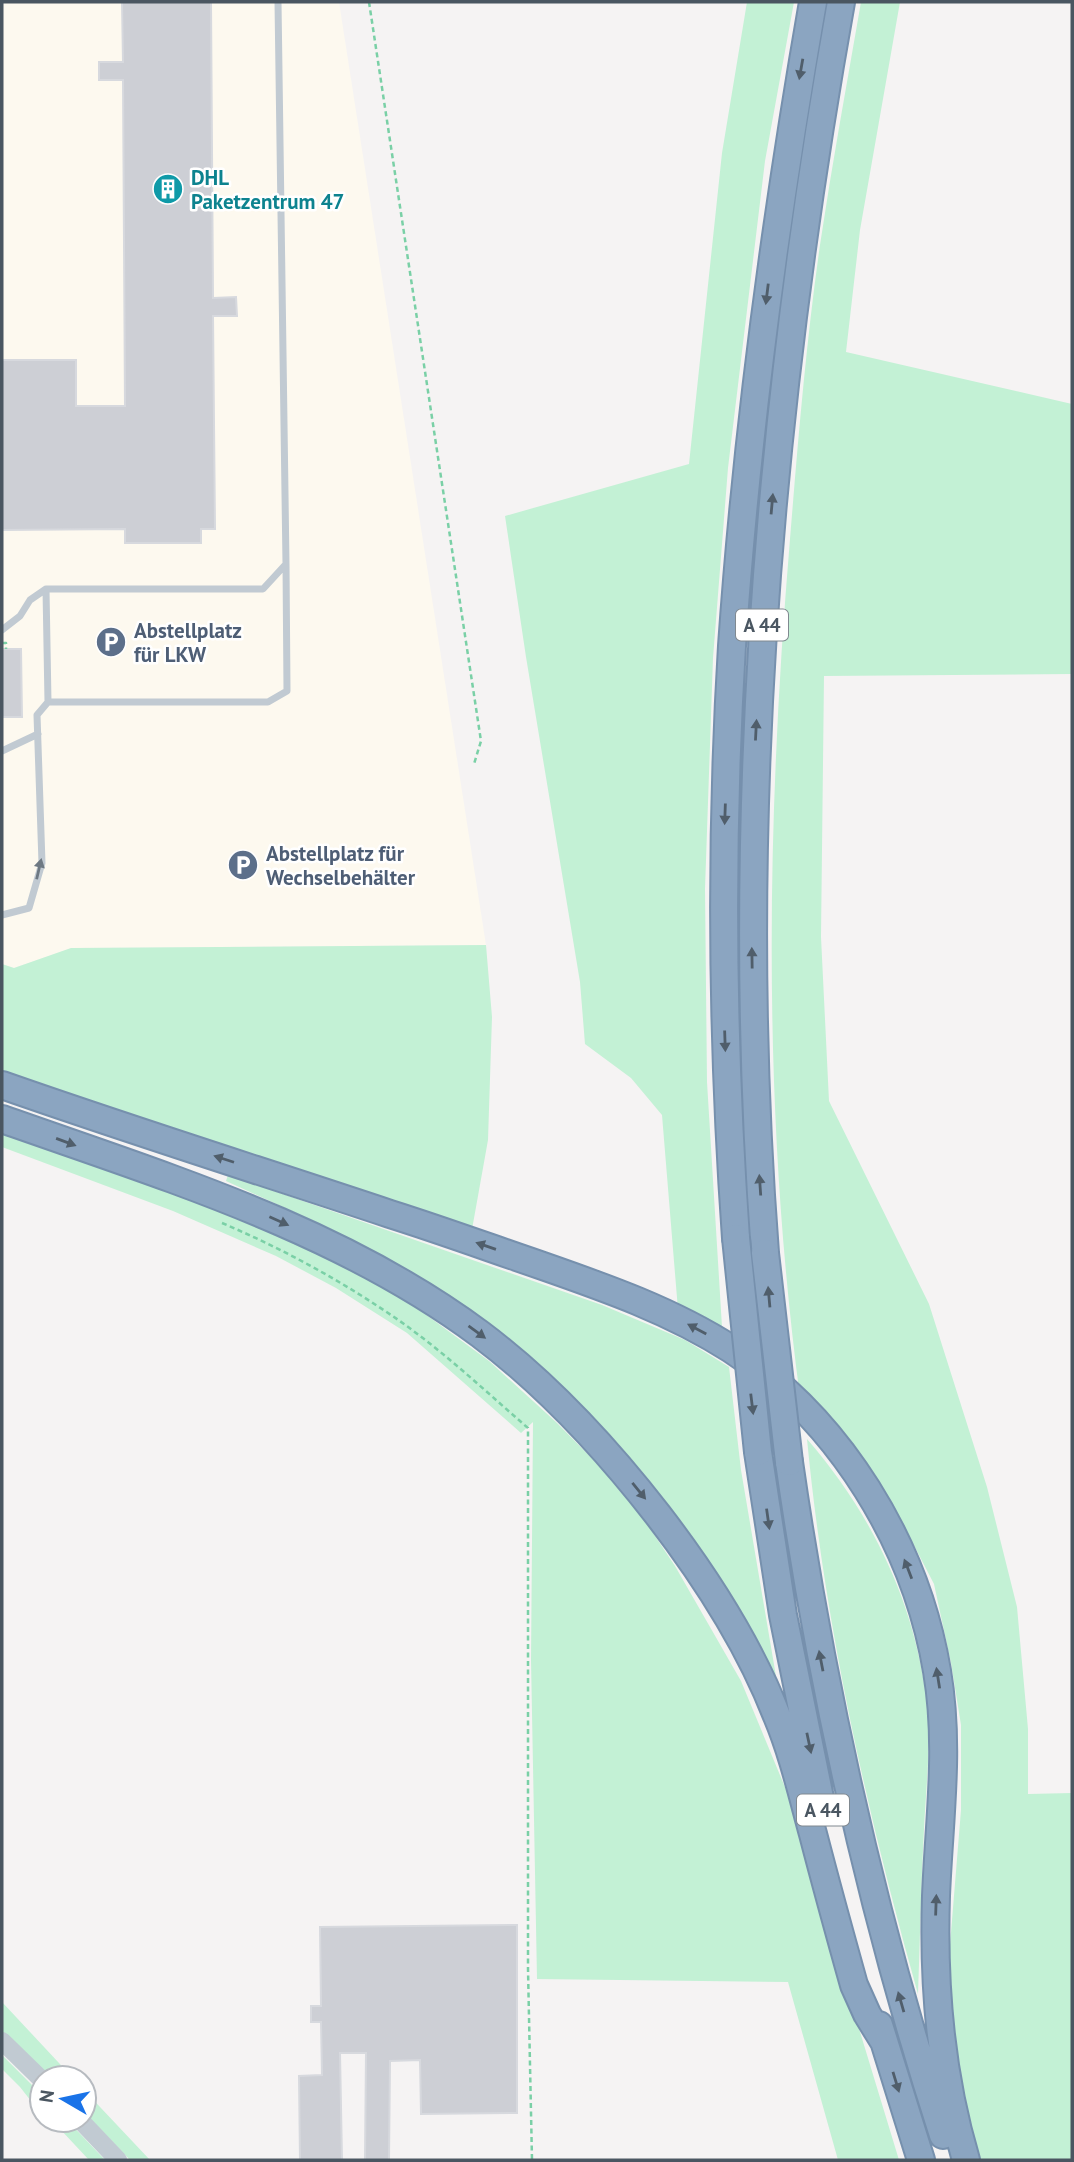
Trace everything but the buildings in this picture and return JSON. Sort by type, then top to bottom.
[{"type":"highway","name":"A 44","points":[[813,2],[784,177],[758,371],[739,560],[724,830],[726,1052],[736,1238],[758,1452],[783,1615],[813,1762],[847,1907],[883,2040],[921,2160]]},
{"type":"highway","name":"A 44","points":[[841,2],[811,184],[787,362],[772,506],[753,807],[752,941],[756,1109],[765,1253],[789,1462],[816,1632],[855,1822],[901,2001],[951,2160]]},
{"type":"highway","points":[[2,1085],[429,1227],[639,1301],[700,1331],[735,1352],[783,1391],[823,1431],[859,1478],[896,1542],[918,1595],[933,1652],[944,1735],[936,1904],[936,2001],[946,2079],[966,2160]]},
{"type":"highway","points":[[2,1119],[251,1209],[364,1263],[429,1299],[481,1335],[532,1377],[590,1433],[648,1501],[703,1578],[742,1643],[771,1702],[797,1775],[853,1985],[883,2040]]},
{"type":"street","points":[[2,2041],[28,2066]]},
{"type":"street","points":[[93,2134],[118,2160]]},
{"type":"lane","points":[[48,702],[268,702],[286,691],[278,2]]},
{"type":"lane","points":[[2,630],[20,616],[30,600],[46,589],[263,589],[286,564]]},
{"type":"lane","points":[[2,915],[29,908],[42,863],[37,715],[48,702],[46,589]]},
{"type":"lane","points":[[2,751],[38,734]]},
{"type":"path","points":[[369,2],[481,741],[474,764]]},
{"type":"path","points":[[2,643],[6,643],[6,649]]},
{"type":"path","points":[[213,1219],[259,1238],[324,1273],[393,1316],[528,1428],[528,1969],[532,2160]]},
{"type":"shaded area","name":"DHL Paketzentrum 47","points":[[2,2],[339,2],[486,945],[72,948],[14,968],[2,964]]},
{"type":"green space","points":[[747,2],[794,2],[765,161],[728,468],[713,658],[705,889],[707,1082],[722,1327],[678,1310],[662,1115],[631,1078],[585,1044],[580,982],[505,516],[689,464],[722,153]]},
{"type":"green space","points":[[861,2],[900,2],[860,230],[846,352],[1072,404],[1072,674],[824,676],[821,937],[829,1101],[929,1304],[987,1487],[1017,1607],[1028,1729],[1028,1794],[1072,1793],[1072,2160],[972,2160],[944,2018],[961,1810],[961,1725],[951,1663],[934,1584],[890,1499],[832,1426],[800,1397],[788,1290],[779,1183],[772,968],[776,754],[782,646],[806,355],[830,184]]},
{"type":"green space","points":[[486,945],[492,1017],[488,1140],[471,1235],[2,1075],[2,964],[14,968],[71,948]]},
{"type":"green space","points":[[2,1127],[194,1194],[340,1261],[421,1311],[489,1361],[557,1423],[627,1494],[675,1566],[741,1681],[787,1792],[899,2160],[838,2160],[788,1982],[537,1979],[531,1660],[533,1422],[521,1433],[407,1333],[336,1288],[276,1256],[173,1211],[2,1147]]},
{"type":"green space","points":[[228,1175],[602,1305],[685,1340],[729,1367],[741,1470],[780,1700],[683,1536],[407,1274],[329,1228],[226,1181]]},
{"type":"green space","points":[[807,1439],[851,1497],[886,1559],[900,1592],[920,1660],[928,1712],[929,1745],[918,1994],[899,1926],[850,1719],[825,1580]]},
{"type":"green space","points":[[2,2002],[60,2064],[37,2064],[2,2032]]},
{"type":"green space","points":[[2,2055],[28,2081],[28,2097],[20,2087],[2,2069]]},
{"type":"green space","points":[[98,2105],[150,2160],[130,2160],[98,2127]]},
{"type":"green space","points":[[65,2134],[80,2134],[105,2160],[89,2160]]},
{"type":"place","name":"DHL Paketzentrum 47","points":[[168,189]]},
{"type":"place","name":"Abstellplatz für LKW","points":[[111,642]]},
{"type":"place","name":"Abstellplatz für Wechselbehälter","points":[[243,865]]}]
